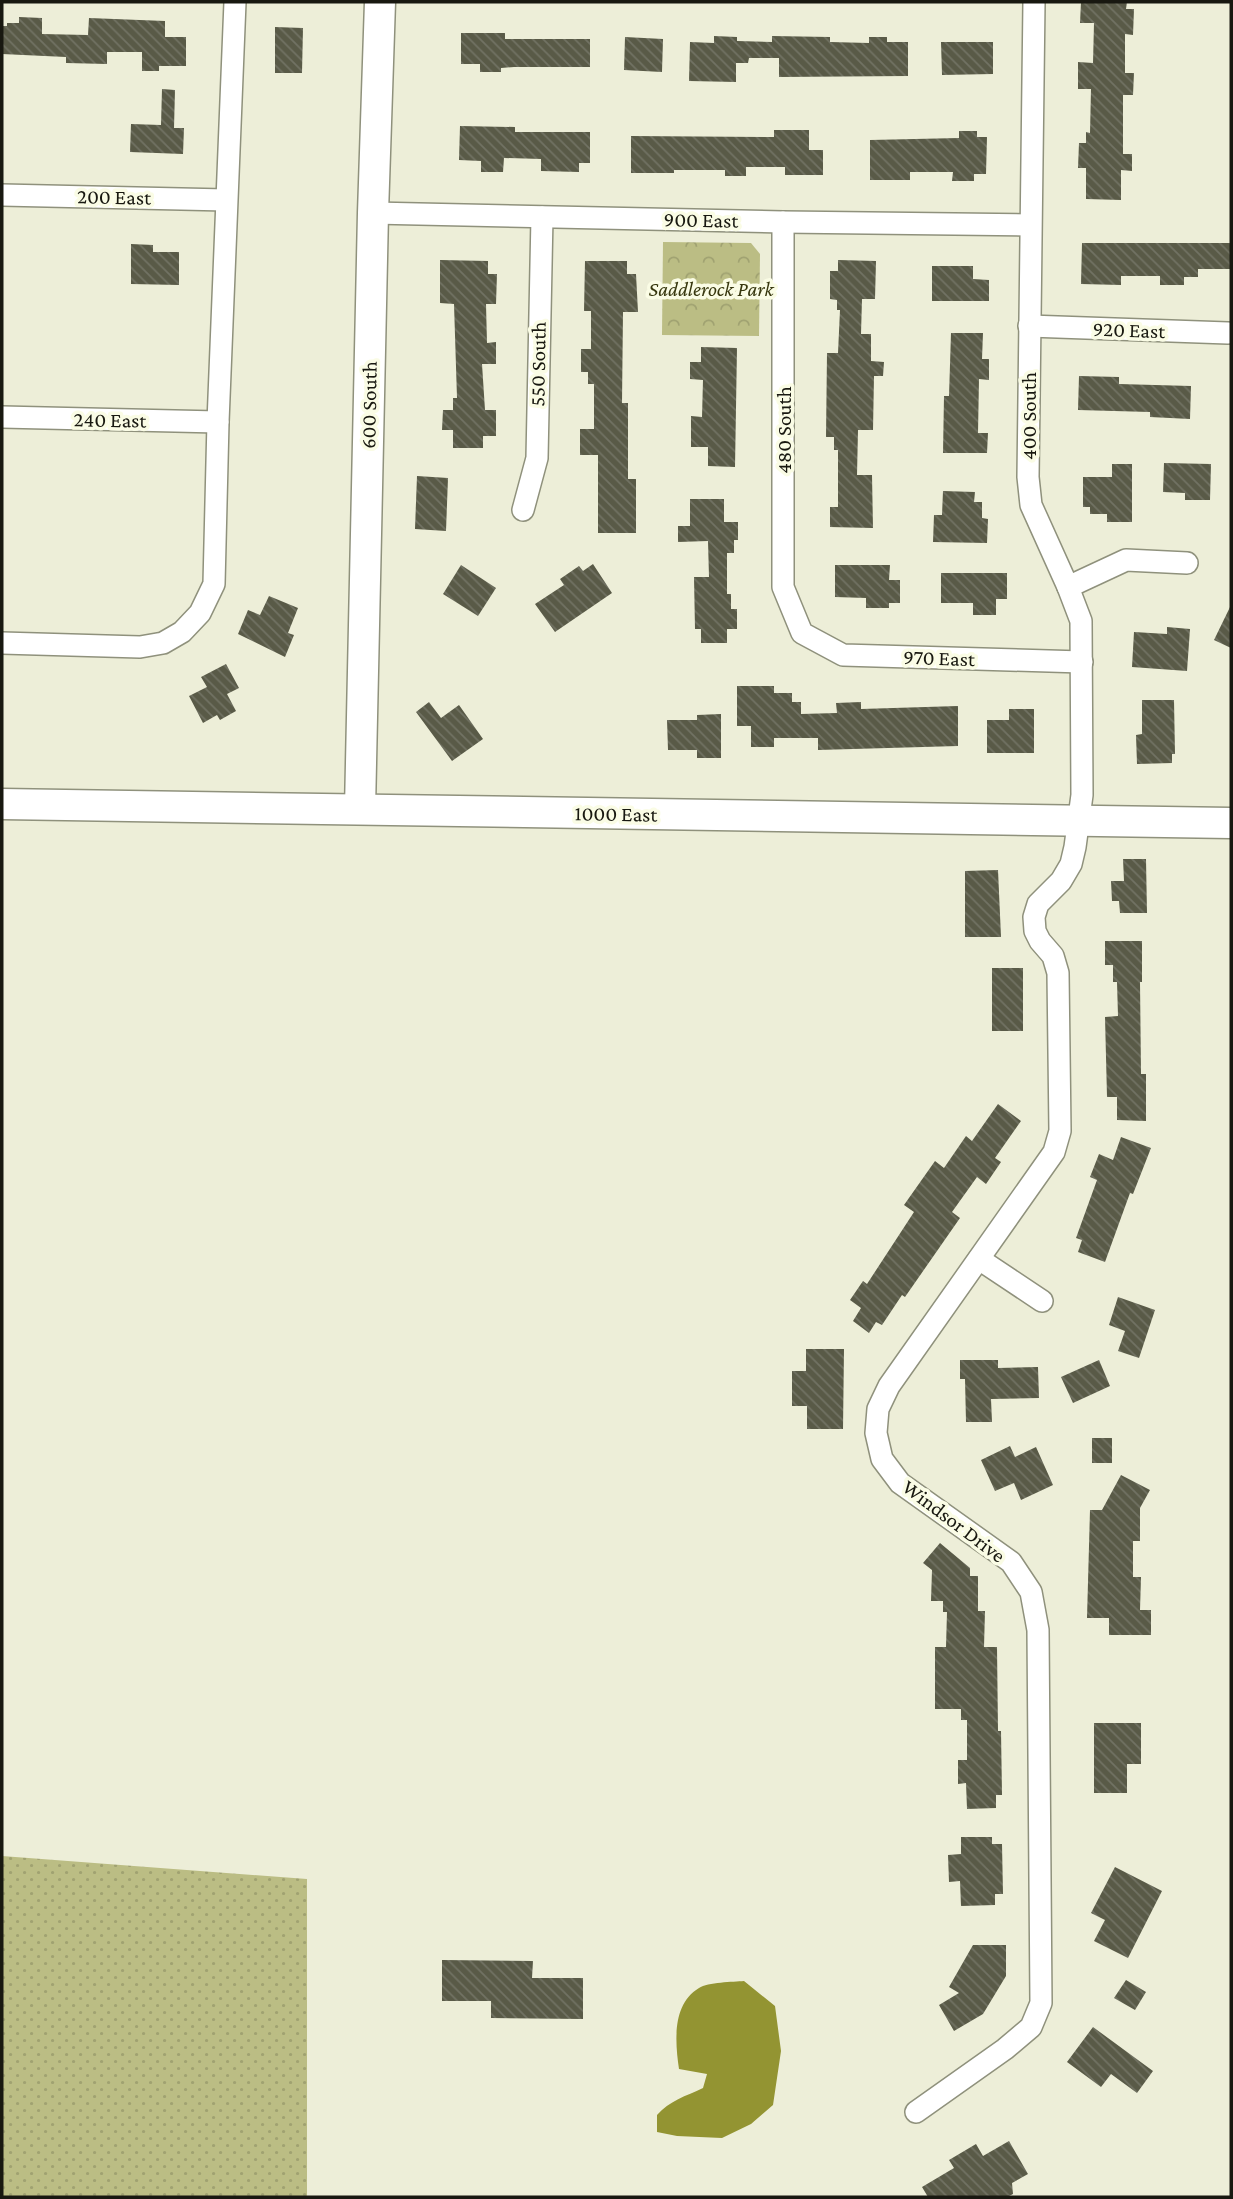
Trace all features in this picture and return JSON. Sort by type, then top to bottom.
[{"type":"street","points":[[2,643],[140,647],[163,643],[181,632],[200,613],[214,584],[235,2]]},
{"type":"street","name":"600 South","points":[[360,809],[380,2]]},
{"type":"street","name":"400 South","points":[[1034,2],[1028,477],[1031,505],[1081,621],[1082,795],[1079,819]]},
{"type":"street","name":"200 East","points":[[2,195],[226,200]]},
{"type":"street","name":"900 East","points":[[373,213],[1030,225]]},
{"type":"street","name":"550 South","points":[[523,510],[537,458],[542,217]]},
{"type":"street","name":"480 South","points":[[783,222],[783,587],[802,633]]},
{"type":"street","name":"920 East","points":[[1029,326],[1228,333]]},
{"type":"street","name":"240 East","points":[[2,417],[218,422]]},
{"type":"street","points":[[1068,587],[1126,560],[1187,564]]},
{"type":"street","name":"970 East","points":[[802,633],[843,655],[1082,662]]},
{"type":"street","name":"1000 East","points":[[2,804],[1231,823]]},
{"type":"street","name":"Windsor Drive","points":[[916,2112],[1005,2049],[1031,2027],[1041,2003],[1038,1630],[1031,1592],[1011,1562],[900,1483],[882,1459],[876,1433],[878,1409],[889,1386],[1054,1152],[1060,1131],[1058,973],[1053,956],[1035,931],[1034,917],[1038,904],[1061,881],[1071,863],[1079,819]]},
{"type":"street","points":[[979,1259],[1042,1301]]},
{"type":"green space","name":"Saddlerock Park","points":[[663,242],[751,243],[760,254],[759,336],[662,335]]},
{"type":"green space","points":[[2,1856],[307,1879],[307,2197],[2,2197]]},
{"type":"shaded area","points":[[744,1981],[775,2006],[781,2051],[773,2105],[751,2124],[722,2138],[677,2136],[657,2132],[657,2115],[672,2102],[703,2088],[707,2074],[679,2069],[676,2036],[684,2004],[690,1995],[703,1986]]},
{"type":"building","points":[[1081,2],[1127,2],[1126,9],[1134,9],[1133,35],[1125,34],[1125,73],[1134,73],[1133,95],[1123,95],[1123,154],[1132,154],[1132,171],[1121,170],[1121,200],[1086,199],[1086,168],[1078,168],[1079,143],[1086,143],[1086,132],[1090,133],[1091,89],[1078,89],[1078,62],[1093,63],[1094,23],[1080,23]]},
{"type":"building","points":[[19,17],[42,18],[42,34],[88,35],[89,18],[165,21],[165,37],[186,37],[186,66],[159,66],[159,71],[142,71],[142,52],[107,52],[107,64],[66,63],[66,57],[2,54],[2,26],[19,23]]},
{"type":"building","points":[[275,27],[303,28],[302,73],[275,73]]},
{"type":"building","points":[[461,33],[505,33],[505,39],[590,39],[590,67],[514,67],[501,68],[501,72],[480,72],[480,64],[461,64]]},
{"type":"building","points":[[714,36],[737,37],[737,41],[772,42],[772,36],[830,37],[830,42],[869,43],[869,37],[887,37],[887,42],[908,42],[908,76],[779,77],[779,58],[749,58],[748,63],[736,63],[736,82],[689,81],[690,42],[714,43]]},
{"type":"building","points":[[625,37],[663,39],[662,72],[624,70]]},
{"type":"building","points":[[941,42],[993,42],[993,74],[942,75]]},
{"type":"building","points":[[162,89],[175,90],[174,128],[184,128],[183,154],[130,152],[131,124],[161,125]]},
{"type":"building","points":[[460,126],[515,127],[515,132],[590,132],[590,163],[579,163],[579,172],[541,171],[541,159],[504,158],[503,172],[481,172],[481,161],[459,160]]},
{"type":"building","points":[[774,130],[809,130],[809,150],[823,150],[823,175],[785,175],[785,167],[746,167],[746,176],[725,176],[725,170],[631,173],[631,136],[774,137]]},
{"type":"building","points":[[959,131],[977,131],[977,137],[987,137],[986,174],[974,174],[974,181],[952,181],[953,172],[910,172],[910,180],[870,180],[870,140],[959,138]]},
{"type":"building","points":[[1082,243],[1231,243],[1231,269],[1198,269],[1198,277],[1184,277],[1184,285],[1160,285],[1160,276],[1121,276],[1121,285],[1081,284]]},
{"type":"building","points":[[131,244],[153,245],[153,252],[179,252],[179,285],[131,284]]},
{"type":"building","points":[[440,260],[488,261],[488,274],[497,274],[496,304],[486,304],[487,343],[496,342],[496,364],[482,364],[485,410],[496,410],[496,436],[483,436],[483,448],[453,448],[453,430],[442,430],[443,410],[453,410],[453,398],[457,398],[454,304],[440,303]]},
{"type":"building","points":[[838,260],[876,261],[875,299],[862,299],[861,334],[871,334],[871,361],[884,362],[883,376],[874,376],[873,430],[858,430],[857,475],[872,475],[873,528],[830,527],[830,507],[838,507],[838,450],[834,450],[834,437],[826,437],[827,353],[838,353],[840,310],[837,310],[837,300],[830,299],[830,271],[838,271]]},
{"type":"building","points":[[585,261],[627,261],[627,274],[636,274],[638,312],[623,312],[622,403],[628,403],[628,479],[636,479],[636,533],[598,533],[598,455],[580,455],[580,429],[594,429],[594,384],[588,384],[588,372],[581,372],[581,349],[591,349],[591,311],[584,311]]},
{"type":"building","points":[[932,266],[973,266],[973,279],[989,280],[989,301],[932,301]]},
{"type":"building","points":[[951,333],[983,333],[982,359],[989,359],[989,380],[979,379],[978,433],[988,433],[987,453],[943,453],[944,396],[949,396]]},
{"type":"building","points":[[701,347],[737,348],[735,467],[708,466],[708,447],[691,447],[691,416],[702,417],[703,380],[690,379],[690,362],[701,362]]},
{"type":"building","points":[[1079,376],[1119,377],[1119,384],[1191,386],[1190,419],[1150,417],[1150,412],[1078,410]]},
{"type":"building","points":[[1164,463],[1211,464],[1210,500],[1185,500],[1185,493],[1163,492]]},
{"type":"building","points":[[1112,464],[1132,464],[1132,522],[1107,522],[1107,514],[1090,514],[1090,507],[1083,507],[1083,477],[1112,477]]},
{"type":"building","points":[[417,476],[448,478],[446,531],[415,529]]},
{"type":"building","points":[[943,491],[975,492],[974,502],[982,502],[982,518],[988,519],[987,543],[933,542],[934,515],[942,515]]},
{"type":"building","points":[[690,499],[724,499],[724,522],[738,522],[738,540],[734,540],[734,553],[727,553],[727,594],[731,594],[731,609],[737,609],[737,629],[727,629],[727,643],[701,643],[701,629],[695,629],[694,577],[709,577],[708,541],[678,542],[678,526],[690,526]]},
{"type":"building","points":[[593,564],[612,593],[555,632],[535,604],[564,585],[560,579],[579,566],[583,571]]},
{"type":"building","points":[[461,565],[496,588],[478,616],[443,594]]},
{"type":"building","points":[[835,565],[890,565],[889,580],[900,580],[900,603],[889,603],[889,608],[866,608],[866,598],[835,597]]},
{"type":"building","points":[[941,573],[1007,573],[1007,599],[996,599],[996,615],[973,615],[973,603],[941,603]]},
{"type":"building","points":[[269,596],[298,608],[288,633],[294,635],[285,657],[238,634],[248,610],[260,615]]},
{"type":"building","points":[[1231,605],[1231,648],[1214,640]]},
{"type":"building","points":[[1167,627],[1190,629],[1187,671],[1132,667],[1134,632],[1167,634]]},
{"type":"building","points":[[226,664],[239,688],[227,694],[236,711],[220,720],[217,715],[203,723],[189,696],[207,687],[201,677]]},
{"type":"building","points":[[737,686],[774,686],[774,693],[792,693],[792,702],[801,702],[801,714],[837,713],[836,703],[861,702],[861,709],[958,706],[958,746],[818,750],[818,738],[774,738],[774,747],[751,747],[751,726],[737,726]]},
{"type":"building","points":[[1142,700],[1174,700],[1175,754],[1172,754],[1172,763],[1137,764],[1136,735],[1142,734]]},
{"type":"building","points":[[429,702],[441,718],[459,705],[483,739],[452,761],[416,712]]},
{"type":"building","points":[[1009,709],[1034,709],[1034,753],[987,753],[987,720],[1009,720]]},
{"type":"building","points":[[721,714],[721,758],[697,758],[697,750],[668,750],[667,720],[697,720],[697,715]]},
{"type":"building","points":[[1123,859],[1146,859],[1147,913],[1120,913],[1119,901],[1112,901],[1111,881],[1124,881]]},
{"type":"building","points":[[998,870],[1001,937],[965,937],[965,871]]},
{"type":"building","points":[[1105,941],[1142,941],[1141,1074],[1146,1074],[1146,1121],[1117,1120],[1117,1097],[1107,1097],[1105,1017],[1118,1016],[1117,982],[1113,982],[1113,965],[1105,965]]},
{"type":"building","points":[[992,968],[1023,968],[1023,1031],[992,1031]]},
{"type":"building","points":[[998,1104],[1021,1121],[995,1158],[1001,1162],[986,1184],[977,1177],[952,1212],[960,1218],[905,1297],[902,1295],[882,1325],[876,1322],[869,1333],[853,1321],[861,1308],[850,1300],[863,1281],[867,1284],[914,1212],[904,1205],[935,1161],[944,1168],[966,1136],[972,1141]]},
{"type":"building","points":[[1121,1137],[1151,1148],[1133,1194],[1130,1193],[1105,1262],[1078,1252],[1082,1240],[1076,1238],[1097,1180],[1090,1177],[1099,1154],[1113,1160]]},
{"type":"building","points":[[1118,1297],[1155,1310],[1139,1358],[1118,1351],[1125,1331],[1109,1325]]},
{"type":"building","points":[[806,1349],[844,1349],[843,1429],[807,1429],[807,1406],[792,1406],[792,1371],[806,1371]]},
{"type":"building","points":[[960,1360],[998,1360],[998,1368],[1038,1367],[1039,1398],[991,1399],[992,1422],[966,1422],[965,1379],[960,1379]]},
{"type":"building","points":[[1099,1360],[1110,1386],[1073,1403],[1061,1377]]},
{"type":"building","points":[[1092,1438],[1112,1438],[1112,1463],[1092,1463]]},
{"type":"building","points":[[1010,1446],[1015,1457],[1036,1447],[1053,1485],[1021,1500],[1014,1483],[995,1491],[981,1460]]},
{"type":"building","points":[[1121,1475],[1150,1490],[1140,1508],[1140,1541],[1133,1541],[1133,1577],[1141,1577],[1140,1610],[1151,1610],[1151,1635],[1109,1635],[1109,1618],[1087,1618],[1090,1510],[1102,1510]]},
{"type":"building","points":[[940,1543],[970,1568],[970,1576],[978,1576],[978,1611],[985,1611],[984,1647],[997,1647],[1002,1795],[996,1795],[996,1808],[967,1809],[966,1783],[958,1784],[958,1760],[967,1760],[967,1720],[961,1720],[961,1709],[935,1709],[935,1647],[946,1647],[947,1612],[943,1612],[943,1601],[931,1601],[932,1570],[923,1563]]},
{"type":"building","points":[[1094,1723],[1141,1723],[1141,1764],[1127,1764],[1127,1793],[1094,1793]]},
{"type":"building","points":[[961,1837],[992,1837],[992,1844],[1002,1844],[1003,1894],[995,1894],[995,1905],[961,1906],[960,1881],[949,1882],[948,1855],[961,1854]]},
{"type":"building","points":[[1115,1867],[1162,1891],[1128,1958],[1094,1941],[1105,1920],[1091,1913]]},
{"type":"building","points":[[973,1945],[1006,1945],[1006,1976],[983,2014],[954,2031],[939,2005],[959,1993],[949,1987]]},
{"type":"building","points":[[442,1960],[533,1961],[532,1978],[583,1978],[583,2019],[491,2018],[491,2001],[442,2001]]},
{"type":"building","points":[[1126,1980],[1146,1992],[1135,2010],[1114,1998]]},
{"type":"building","points":[[1093,2027],[1153,2071],[1137,2093],[1111,2074],[1101,2087],[1067,2062]]},
{"type":"building","points":[[1009,2141],[1028,2174],[1012,2183],[1013,2194],[1007,2197],[928,2197],[922,2187],[954,2168],[949,2160],[976,2144],[983,2156]]}]
